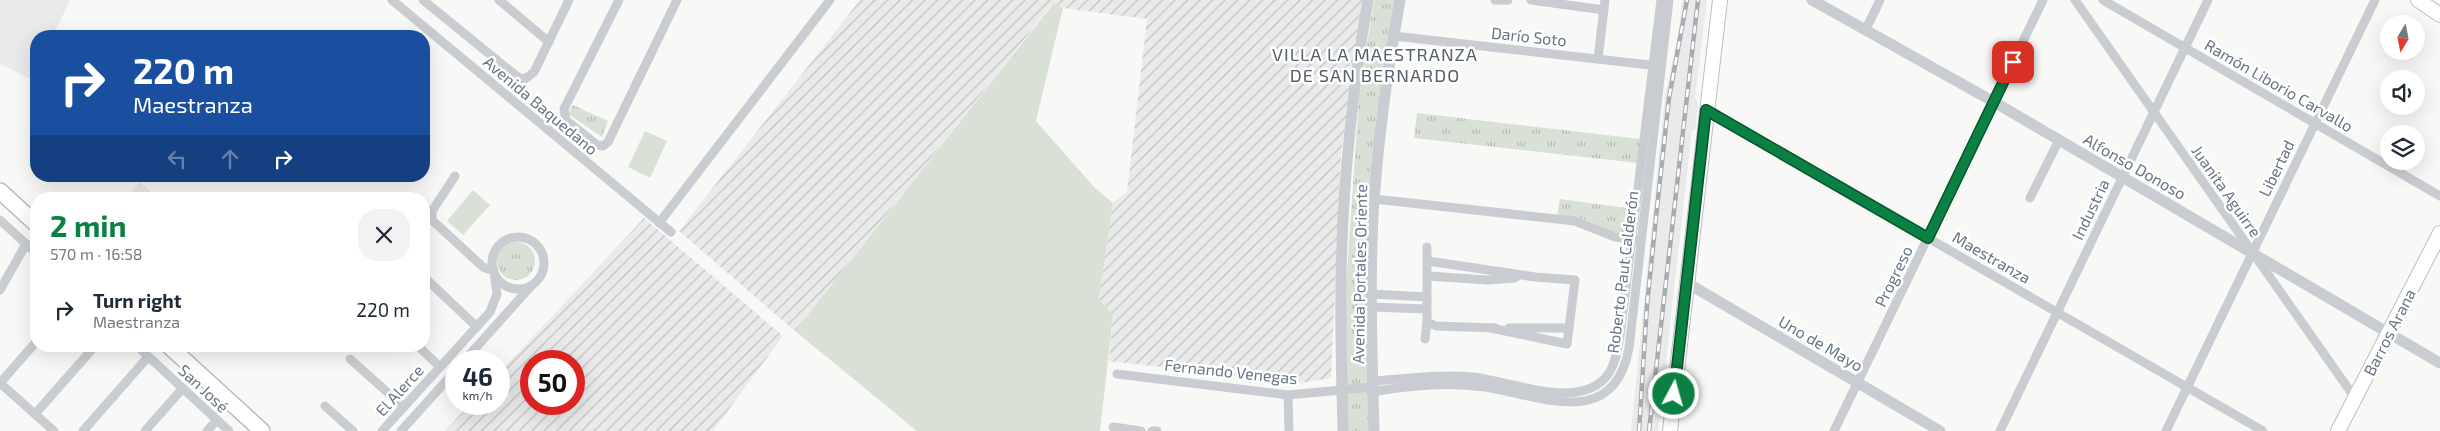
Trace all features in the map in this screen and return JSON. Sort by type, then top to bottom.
[{"type":"main road","points":[[1670,431],[1720,0]]},
{"type":"main road","points":[[2418,0],[2440,15]]},
{"type":"main road","points":[[0,191],[30,218]]},
{"type":"main road","name":"Barros Arana","points":[[2338,431],[2440,233]]},
{"type":"main road","points":[[176,352],[262,431]]},
{"type":"street","name":"Avenida Baquedano","points":[[392,0],[428,30]]},
{"type":"street","points":[[423,0],[519,78],[525,79],[534,72],[569,0]]},
{"type":"street","points":[[499,0],[549,42]]},
{"type":"street","points":[[619,0],[564,109],[566,120],[597,145],[603,146],[608,142],[675,1]]},
{"type":"street","points":[[659,222],[830,0]]},
{"type":"street","name":"Avenida Portales Oriente","points":[[1343,431],[1341,282],[1346,182],[1353,100],[1368,0]]},
{"type":"street","name":"Avenida Portales Oriente","points":[[1374,431],[1372,294],[1374,199],[1400,0]]},
{"type":"street","points":[[1495,0],[1508,0]]},
{"type":"street","points":[[1531,0],[1604,10]]},
{"type":"street","points":[[1598,59],[1605,0]]},
{"type":"street","name":"Roberto Paut Calderón","points":[[1658,66],[1661,0]]},
{"type":"street","name":"Roberto Paut Calderón","points":[[1342,391],[1373,386],[1378,391],[1441,386],[1484,387],[1560,403],[1577,403],[1602,394],[1620,378],[1627,359],[1637,240],[1658,66],[1669,0]]},
{"type":"street","name":"Alfonso Donoso","points":[[1812,0],[1994,102],[2440,363]]},
{"type":"street","points":[[1866,29],[1880,0]]},
{"type":"street","name":"Progreso","points":[[1834,431],[2044,0]]},
{"type":"street","name":"Juanita Aguirre","points":[[2075,0],[2355,398]]},
{"type":"street","name":"Ramón Liborio Carvallo","points":[[2103,0],[2440,196]]},
{"type":"street","name":"Industria","points":[[2000,431],[2208,0]]},
{"type":"street","name":"Libertad","points":[[2166,431],[2375,0]]},
{"type":"street","name":"Avenida Baquedano","points":[[430,32],[670,232]]},
{"type":"street","name":"Darío Soto","points":[[1394,36],[1658,66]]},
{"type":"street","name":"Maestranza","points":[[1706,110],[2263,431]]},
{"type":"street","points":[[2030,198],[2059,140]]},
{"type":"street","points":[[455,176],[432,211],[432,220],[483,266],[494,270],[504,284],[511,288],[527,287],[534,284]]},
{"type":"street","points":[[1374,199],[1575,221],[1615,237],[1637,240]]},
{"type":"street","points":[[0,220],[30,248]]},
{"type":"street","name":"El Alerce","points":[[382,431],[477,327],[495,303],[497,289],[494,270],[495,252],[500,245],[515,237],[524,238],[538,246],[542,253],[543,270],[534,284],[474,350]]},
{"type":"street","points":[[0,290],[26,244]]},
{"type":"street","points":[[1425,339],[1428,276],[1427,247]]},
{"type":"street","points":[[1428,261],[1535,277],[1575,280],[1567,344],[1491,328]]},
{"type":"street","points":[[1428,276],[1487,280],[1535,277]]},
{"type":"street","points":[[430,283],[477,327]]},
{"type":"street","name":"Uno de Mayo","points":[[1687,283],[1940,431]]},
{"type":"street","points":[[1372,294],[1426,297]]},
{"type":"street","points":[[1372,307],[1425,309]]},
{"type":"street","points":[[1427,322],[1436,326],[1569,328]]},
{"type":"street","points":[[30,349],[0,383],[54,431]]},
{"type":"street","points":[[36,414],[90,352]]},
{"type":"street","name":"San José","points":[[144,352],[229,431]]},
{"type":"street","points":[[424,352],[440,367]]},
{"type":"street","points":[[83,431],[148,356]]},
{"type":"street","points":[[350,359],[404,407]]},
{"type":"street","name":"Fernando Venegas","points":[[1117,374],[1288,395],[1342,391]]},
{"type":"street","name":"El Alerce","points":[[401,431],[445,382]]},
{"type":"street","points":[[145,431],[183,388]]},
{"type":"street","points":[[1288,395],[1289,431]]},
{"type":"street","points":[[325,406],[352,431]]},
{"type":"street","points":[[207,431],[217,420]]},
{"type":"street","points":[[1112,427],[1141,431]]},
{"type":"street","points":[[1152,431],[1157,431]]},
{"type":"shaded area","points":[[0,0],[70,0],[56,30],[30,30],[30,79],[0,64]]},
{"type":"shaded area","points":[[860,0],[1363,0],[1341,151],[1331,378],[1299,383],[1109,361],[1113,316],[1099,298],[1113,203],[1127,192],[1147,19],[1063,8],[1052,4],[795,331],[679,231]]},
{"type":"shaded area","points":[[1682,0],[1707,0],[1695,99],[1697,99],[1698,106],[1695,130],[1692,130],[1658,431],[1631,431],[1665,96],[1678,37]]},
{"type":"shaded area","points":[[140,182],[151,192],[131,192]]},
{"type":"shaded area","points":[[644,218],[783,336],[713,431],[445,431],[460,415],[510,415],[510,361],[520,351],[520,415],[585,415],[585,350],[521,350]]},
{"type":"green space","points":[[1374,0],[1396,0],[1380,110],[1372,431],[1346,431],[1344,316],[1359,98]]},
{"type":"green space","points":[[1053,4],[1063,8],[1036,121],[1095,188],[1113,203],[1099,298],[1113,316],[1100,431],[917,431],[795,331]]},
{"type":"green space","points":[[573,105],[608,121],[602,137],[568,114]]},
{"type":"green space","points":[[1417,113],[1641,139],[1638,163],[1414,138]]},
{"type":"green space","points":[[645,131],[667,141],[650,178],[628,167]]},
{"type":"green space","points":[[473,190],[490,205],[463,235],[447,221]]},
{"type":"green space","points":[[1560,199],[1627,208],[1624,233],[1621,235],[1583,219],[1557,216]]},
{"type":"green space","points":[[516,242],[529,248],[535,261],[529,274],[516,280],[503,274],[497,261],[503,248]]},
{"type":"railway","points":[[1639,431],[1647,305],[1669,98],[1687,0]]},
{"type":"railway","points":[[1649,431],[1698,0]]},
{"type":"district","name":"VILLA LA MAESTRANZA DE SAN BERNARDO","points":[[1375,64]]},
{"type":"route","points":[[1674,394],[1706,110],[1928,238],[2013,62]]}]
